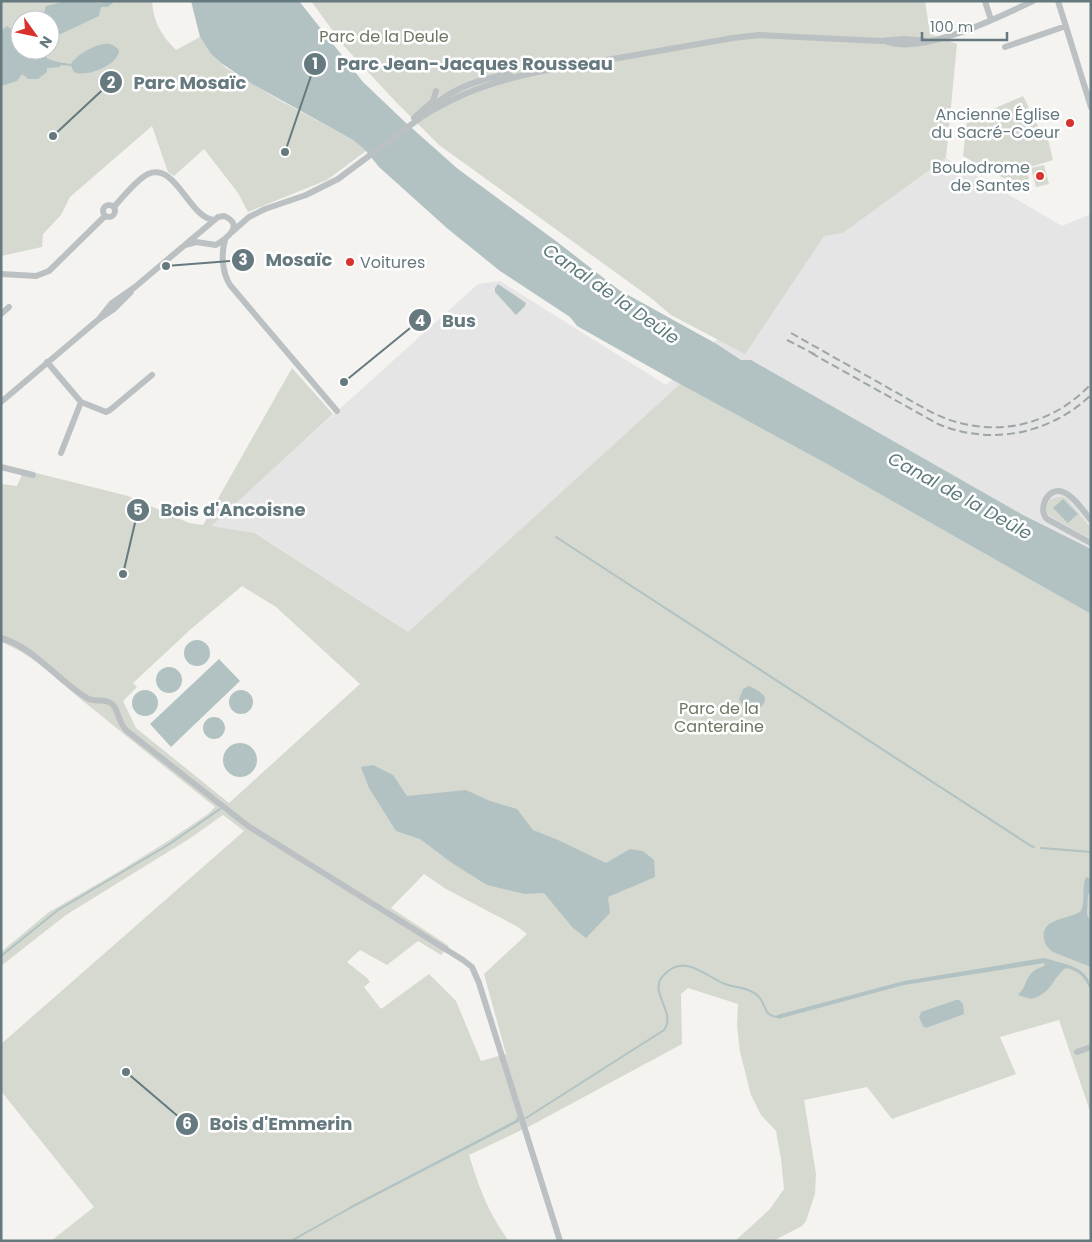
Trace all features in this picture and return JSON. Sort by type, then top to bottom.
[{"type":"street","points":[[985,1],[991,20]]},
{"type":"street","points":[[185,245],[196,242],[216,245],[250,217],[265,209],[319,189],[356,164],[441,100],[468,86],[494,77],[532,73],[753,36],[929,41],[991,20],[1033,1]]},
{"type":"street","points":[[1058,1],[1091,107]]},
{"type":"street","points":[[1005,47],[1066,26]]},
{"type":"street","points":[[417,118],[433,101],[436,91]]},
{"type":"street","points":[[339,174],[356,164]]},
{"type":"street","points":[[1,274],[36,276],[46,273],[105,216],[104,207],[109,205],[114,207],[144,176],[158,173],[171,179],[203,216],[205,223],[202,237],[223,260]]},
{"type":"street","points":[[203,216],[214,220]]},
{"type":"street","points":[[1,402],[99,319],[112,303],[135,287],[214,220],[221,216],[229,218],[250,217]]},
{"type":"street","points":[[229,218],[234,226],[232,232]]},
{"type":"street","points":[[225,238],[222,250],[223,260],[226,277],[230,285],[337,410]]},
{"type":"street","points":[[1,314],[9,307]]},
{"type":"street","points":[[48,362],[81,402],[104,411],[108,411],[152,375]]},
{"type":"street","points":[[60,453],[81,402]]},
{"type":"street","points":[[1,467],[33,475]]},
{"type":"street","points":[[1091,520],[1062,491],[1050,494],[1042,507],[1043,514],[1047,519],[1091,543]]},
{"type":"street","points":[[1,638],[26,650],[89,699],[111,703],[115,707],[120,723],[127,731],[253,830],[472,967],[479,983],[560,1241]]},
{"type":"street","points":[[1077,1052],[1091,1047]]},
{"type":"shaded area","points":[[946,158],[1062,226],[1091,214],[1091,594],[679,385],[408,632],[256,533],[210,526],[478,284],[500,281],[666,385],[737,322],[805,219],[843,233]]},
{"type":"green space","points":[[1,1],[152,1],[154,16],[159,28],[176,50],[200,37],[211,54],[226,68],[279,100],[353,140],[366,151],[327,180],[248,212],[238,193],[204,149],[174,176],[168,172],[152,126],[70,197],[61,215],[43,234],[42,247],[1,256]]},
{"type":"green space","name":"Parc de la Deule","points":[[311,1],[925,1],[930,34],[957,44],[946,158],[843,233],[824,236],[745,354],[671,315],[651,298],[439,145],[344,46]]},
{"type":"green space","points":[[1023,96],[1044,140],[1048,139],[1053,160],[1027,168],[1031,193],[963,156],[967,120]]},
{"type":"green space","name":"Boulodrome de Santes","points":[[1044,165],[1049,184],[1036,187],[1031,168]]},
{"type":"green space","name":"Parc de la Canteraine","points":[[292,368],[333,414],[211,526],[255,533],[408,632],[680,384],[827,464],[1091,614],[1091,1114],[1059,1020],[1000,1037],[1016,1074],[892,1119],[867,1087],[804,1100],[816,1174],[815,1194],[806,1221],[802,1226],[773,1241],[735,1241],[770,1209],[784,1189],[776,1131],[761,1115],[751,1095],[740,1052],[737,1025],[738,1004],[688,988],[681,994],[682,1044],[532,1125],[469,1155],[485,1200],[509,1241],[51,1241],[94,1207],[1,1091],[1,1044],[244,831],[223,815],[189,839],[66,915],[1,966],[1,952],[49,912],[168,841],[208,814],[215,807],[38,663],[1,642],[1,484],[17,486],[24,470],[128,496],[189,523],[203,525]],"holes":[[[242,586],[276,607],[360,684],[229,803],[136,728],[123,701],[137,687],[133,683],[191,629]],[[424,874],[446,889],[518,927],[527,934],[484,974],[506,1054],[481,1061],[456,1001],[429,974],[381,1009],[364,987],[370,982],[347,962],[360,950],[387,965],[418,941],[441,955],[449,946],[391,908]]]},
{"type":"green space","points":[[1062,497],[1066,498],[1091,528],[1091,539],[1048,515],[1047,507],[1049,501]]},
{"type":"water","points":[[66,1],[95,1],[96,3],[115,1],[108,7],[101,7],[99,16],[60,34],[60,10],[45,10],[46,6]]},
{"type":"water","name":"Canal de la Deûle","points":[[191,1],[299,1],[363,82],[405,122],[458,169],[619,290],[715,343],[741,360],[751,360],[1023,515],[1091,549],[1091,614],[827,464],[577,326],[570,317],[500,271],[448,229],[379,167],[366,151],[353,140],[252,84],[221,63],[211,54],[200,37]]},
{"type":"water","points":[[7,26],[10,28],[10,60],[52,60],[71,64],[77,57],[88,50],[104,44],[117,48],[119,50],[118,55],[114,61],[94,72],[74,72],[71,66],[61,65],[60,67],[47,68],[47,72],[38,79],[28,79],[22,74],[17,81],[1,86],[1,31]]},
{"type":"water","points":[[498,284],[526,303],[516,315],[495,292]]},
{"type":"water","points":[[1063,499],[1078,514],[1068,523],[1053,508]]},
{"type":"water","points":[[197,640],[206,644],[210,653],[206,662],[197,666],[188,662],[184,653],[188,644]]},
{"type":"water","points":[[219,659],[240,681],[171,747],[150,724]]},
{"type":"water","points":[[169,667],[178,671],[182,680],[178,689],[169,693],[160,689],[156,680],[160,671]]},
{"type":"water","points":[[749,686],[759,691],[765,700],[755,712],[746,709],[746,705],[741,703],[739,699],[743,689]]},
{"type":"water","points":[[145,690],[154,694],[158,703],[154,712],[145,716],[136,712],[132,703],[136,694]]},
{"type":"water","points":[[241,690],[250,693],[253,702],[250,711],[241,714],[232,711],[229,702],[232,693]]},
{"type":"water","points":[[210,717],[218,717],[225,724],[225,732],[218,739],[210,739],[203,732],[203,724]]},
{"type":"water","points":[[240,743],[252,748],[257,760],[252,772],[240,777],[228,772],[223,760],[228,748]]},
{"type":"water","points":[[373,765],[393,775],[407,796],[466,790],[490,801],[517,809],[533,830],[606,863],[630,849],[643,851],[654,860],[655,877],[608,897],[610,913],[586,938],[573,928],[544,893],[525,894],[487,885],[452,863],[420,839],[396,831],[369,788],[361,767]]},
{"type":"water","points":[[1086,877],[1091,879],[1087,914],[1091,924],[1091,967],[1053,952],[1047,946],[1044,939],[1044,932],[1051,923],[1081,911]]},
{"type":"water","points":[[1044,958],[1067,964],[1081,971],[1090,983],[1091,991],[1082,976],[1066,968],[1044,993],[1031,999],[1018,995],[1032,972],[1044,966],[1045,963],[904,985],[778,1019],[777,1015],[904,981]]},
{"type":"water","points":[[956,1000],[963,1004],[964,1014],[926,1028],[923,1026],[919,1017],[921,1012]]},
{"type":"water","points":[[518,1117],[520,1121],[350,1209],[349,1207],[516,1120]]},
{"type":"waterway","points":[[556,537],[1034,847]]},
{"type":"waterway","points":[[1,956],[58,910],[168,845],[220,809]]},
{"type":"waterway","points":[[1041,848],[1091,852]]},
{"type":"waterway","points":[[526,1118],[664,1030],[667,1017],[660,996],[659,982],[671,969],[687,966],[725,984],[750,990],[757,995],[770,1015],[780,1017]]},
{"type":"waterway","points":[[291,1241],[350,1208]]},
{"type":"railway","points":[[791,333],[931,412],[952,421],[973,426],[995,427],[1016,425],[1036,420],[1056,411],[1091,384]]},
{"type":"railway","points":[[787,340],[816,355]]},
{"type":"railway","points":[[811,353],[938,424],[958,431],[999,435],[1038,427],[1056,420],[1090,396]]},
{"type":"place","name":"Ancienne Église du Sacré-Coeur","points":[[1070,123]]},
{"type":"place","name":"Parc Mosaïc","points":[[53,136]]},
{"type":"place","name":"Parc Jean-Jacques Rousseau","points":[[285,152]]},
{"type":"place","name":"Boulodrome de Santes","points":[[1040,176]]},
{"type":"place","name":"Voitures","points":[[350,262]]},
{"type":"place","name":"Mosaïc","points":[[166,266]]},
{"type":"place","name":"Bus","points":[[344,382]]},
{"type":"place","name":"Bois d'Ancoisne","points":[[123,574]]},
{"type":"place","name":"Bois d'Emmerin","points":[[126,1072]]}]
